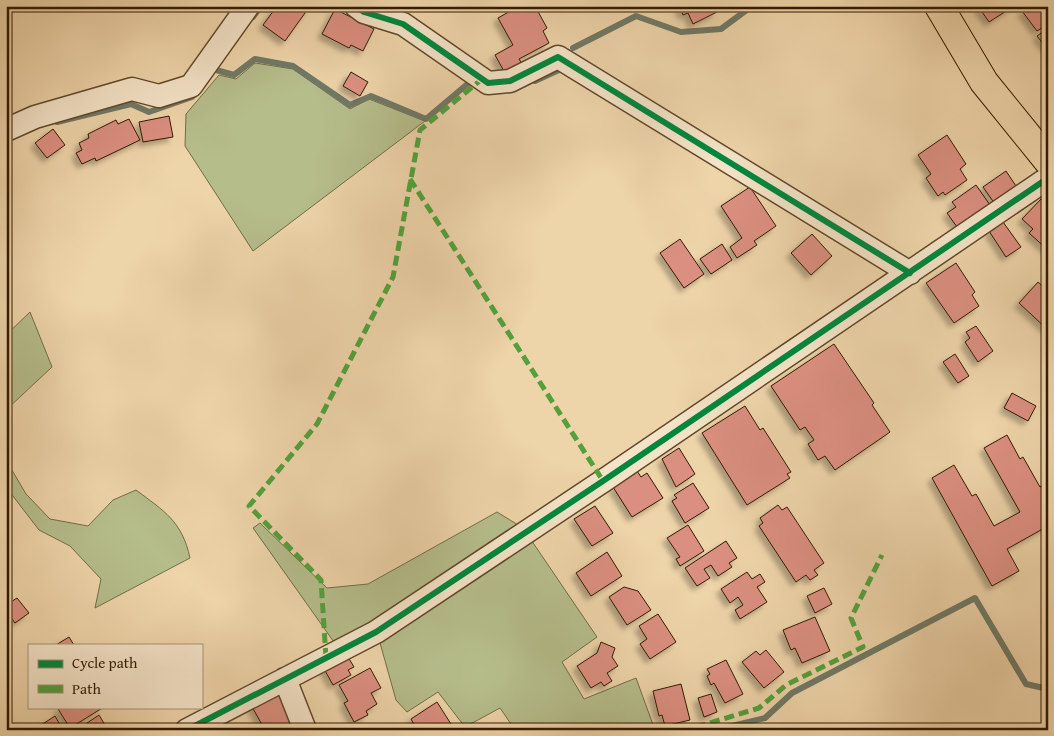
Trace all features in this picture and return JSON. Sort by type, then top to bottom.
[{"type":"main road","points":[[939,6],[984,82],[1048,161]]},
{"type":"street","points":[[6,130],[35,117],[132,89],[159,96],[191,86],[248,6]]},
{"type":"street","points":[[356,6],[364,12],[403,24],[488,84],[510,81],[558,57],[910,273]]},
{"type":"street","points":[[187,730],[376,632],[1048,178]]},
{"type":"street","points":[[285,679],[305,730]]},
{"type":"green space","points":[[255,63],[293,69],[350,109],[369,99],[425,121],[253,251],[185,146],[186,114],[219,75],[236,79]]},
{"type":"green space","points":[[30,312],[52,367],[6,410],[6,335]]},
{"type":"green space","points":[[6,460],[26,494],[50,519],[88,526],[113,500],[136,490],[163,511],[177,526],[187,545],[190,558],[95,608],[101,579],[70,546],[39,530],[6,487]]},
{"type":"green space","points":[[497,512],[523,528],[597,637],[562,662],[584,699],[636,678],[655,730],[515,730],[500,708],[465,727],[438,692],[407,712],[396,700],[375,625],[336,645],[253,528],[260,523],[327,588],[368,584]]},
{"type":"building","points":[[277,6],[310,6],[285,41],[263,25]]},
{"type":"building","points":[[519,6],[535,6],[547,28],[543,31],[549,43],[519,59],[522,64],[505,73],[495,55],[513,45],[498,18]]},
{"type":"building","points":[[679,6],[714,6],[717,12],[693,24],[688,13],[683,15]]},
{"type":"building","points":[[978,6],[1014,6],[989,22]]},
{"type":"building","points":[[1029,6],[1048,7],[1048,24],[1037,31],[1022,11]]},
{"type":"building","points":[[335,9],[374,29],[363,51],[351,45],[349,48],[322,34]]},
{"type":"building","points":[[1048,28],[1048,50],[1037,36]]},
{"type":"building","points":[[351,72],[368,82],[360,96],[343,86]]},
{"type":"building","points":[[169,116],[173,137],[143,142],[139,122]]},
{"type":"building","points":[[129,119],[140,140],[96,161],[95,158],[82,164],[76,153],[82,150],[79,143],[89,138],[88,134],[116,120],[118,124]]},
{"type":"building","points":[[53,129],[65,145],[47,158],[35,143]]},
{"type":"building","points":[[947,135],[966,164],[960,169],[967,180],[945,195],[943,192],[938,196],[926,178],[931,174],[918,155]]},
{"type":"building","points":[[1006,171],[1018,189],[995,204],[983,187]]},
{"type":"building","points":[[976,185],[990,205],[957,227],[947,213],[956,207],[952,202]]},
{"type":"building","points":[[750,187],[776,226],[754,241],[757,245],[737,258],[730,247],[742,238],[721,206]]},
{"type":"building","points":[[1041,199],[1048,205],[1048,250],[1029,233],[1033,229],[1022,219]]},
{"type":"building","points":[[1003,222],[1021,247],[1006,257],[989,231]]},
{"type":"building","points":[[812,234],[832,256],[811,275],[791,253]]},
{"type":"building","points":[[680,239],[704,274],[684,288],[660,253]]},
{"type":"building","points":[[722,244],[732,260],[711,274],[700,259]]},
{"type":"building","points":[[956,263],[975,292],[972,295],[979,306],[954,323],[926,283]]},
{"type":"building","points":[[1038,282],[1048,291],[1048,330],[1019,303]]},
{"type":"building","points":[[976,326],[993,351],[978,362],[965,342],[970,338],[966,332]]},
{"type":"building","points":[[834,344],[874,403],[872,405],[890,432],[835,470],[825,456],[818,460],[808,444],[814,440],[805,427],[800,430],[771,386]]},
{"type":"building","points":[[955,354],[969,376],[958,383],[943,362]]},
{"type":"building","points":[[1012,393],[1036,406],[1028,421],[1004,408]]},
{"type":"building","points":[[745,406],[760,430],[763,428],[791,472],[787,474],[790,478],[747,505],[702,433]]},
{"type":"building","points":[[1007,435],[1020,459],[1023,457],[1040,487],[1048,483],[1048,526],[1007,549],[1019,571],[992,586],[932,478],[954,465],[972,496],[976,494],[994,526],[1020,512],[984,448]]},
{"type":"building","points":[[679,448],[695,474],[676,487],[662,459]]},
{"type":"building","points":[[637,471],[641,477],[647,473],[663,498],[632,517],[613,487]]},
{"type":"building","points":[[693,483],[709,508],[685,523],[672,501],[677,498],[674,495]]},
{"type":"building","points":[[778,505],[782,510],[787,507],[824,563],[814,570],[818,575],[810,580],[806,575],[796,582],[759,526],[763,523],[760,518]]},
{"type":"building","points":[[595,506],[613,533],[592,546],[574,519]]},
{"type":"building","points":[[688,525],[704,551],[680,566],[676,559],[680,557],[667,538]]},
{"type":"building","points":[[726,541],[737,558],[729,563],[732,567],[718,576],[711,565],[704,569],[710,578],[697,586],[685,568]]},
{"type":"building","points":[[607,552],[622,576],[591,596],[576,573]]},
{"type":"building","points":[[747,572],[752,579],[760,574],[765,582],[757,587],[767,602],[740,619],[735,610],[743,605],[738,597],[730,603],[721,589]]},
{"type":"building","points":[[624,587],[638,591],[651,610],[627,625],[609,597]]},
{"type":"building","points":[[824,588],[832,604],[815,613],[807,596]]},
{"type":"building","points":[[17,598],[29,613],[15,623],[6,611],[6,605]]},
{"type":"building","points":[[658,614],[676,642],[650,659],[640,644],[647,639],[639,626]]},
{"type":"building","points":[[815,617],[830,651],[802,663],[795,648],[791,650],[783,630]]},
{"type":"building","points":[[69,637],[73,644],[58,644]]},
{"type":"building","points":[[601,642],[615,648],[612,657],[618,666],[607,673],[612,681],[604,686],[601,682],[591,688],[577,666],[597,653]]},
{"type":"building","points":[[766,650],[784,672],[764,688],[742,662],[756,651],[760,655]]},
{"type":"building","points":[[348,657],[354,667],[348,670],[351,675],[333,685],[323,667]]},
{"type":"building","points":[[726,660],[743,694],[725,703],[714,683],[711,685],[707,676],[710,674],[707,669]]},
{"type":"building","points":[[370,668],[381,688],[371,693],[377,704],[366,711],[368,715],[354,722],[344,703],[348,701],[339,685]]},
{"type":"building","points":[[681,684],[690,720],[665,726],[662,715],[659,716],[653,691]]},
{"type":"building","points":[[277,691],[294,722],[281,730],[265,730],[251,705]]},
{"type":"building","points":[[711,694],[717,712],[704,717],[698,698]]},
{"type":"building","points":[[437,702],[451,724],[443,730],[417,730],[411,719]]},
{"type":"building","points":[[59,708],[102,708],[70,728]]},
{"type":"building","points":[[99,715],[108,730],[88,730],[91,728],[87,723]]},
{"type":"building","points":[[55,716],[63,730],[40,730],[38,727]]},
{"type":"waterway","points":[[253,17],[261,6]]},
{"type":"waterway","points":[[573,48],[636,16],[681,32],[721,29],[752,6]]},
{"type":"waterway","points":[[216,70],[234,75],[255,59],[293,66],[350,105],[371,96],[426,119],[471,81]]},
{"type":"waterway","points":[[535,81],[561,69]]},
{"type":"waterway","points":[[57,122],[131,104],[149,112],[192,97],[198,91]]},
{"type":"waterway","points":[[715,730],[765,718],[792,693],[975,598],[1026,684],[1048,689]]},
{"type":"marked path","points":[[326,658],[321,580],[249,506],[317,424],[393,277],[420,130],[482,79]]},
{"type":"marked path","points":[[410,179],[603,481]]},
{"type":"marked path","points":[[702,730],[700,726],[759,708],[786,685],[863,647],[851,618],[882,555]]},
{"type":"cycle path","points":[[356,6],[364,12],[403,24],[488,83],[510,81],[558,57],[910,273]]},
{"type":"cycle path","points":[[187,730],[376,632],[603,481],[1048,178]]}]
